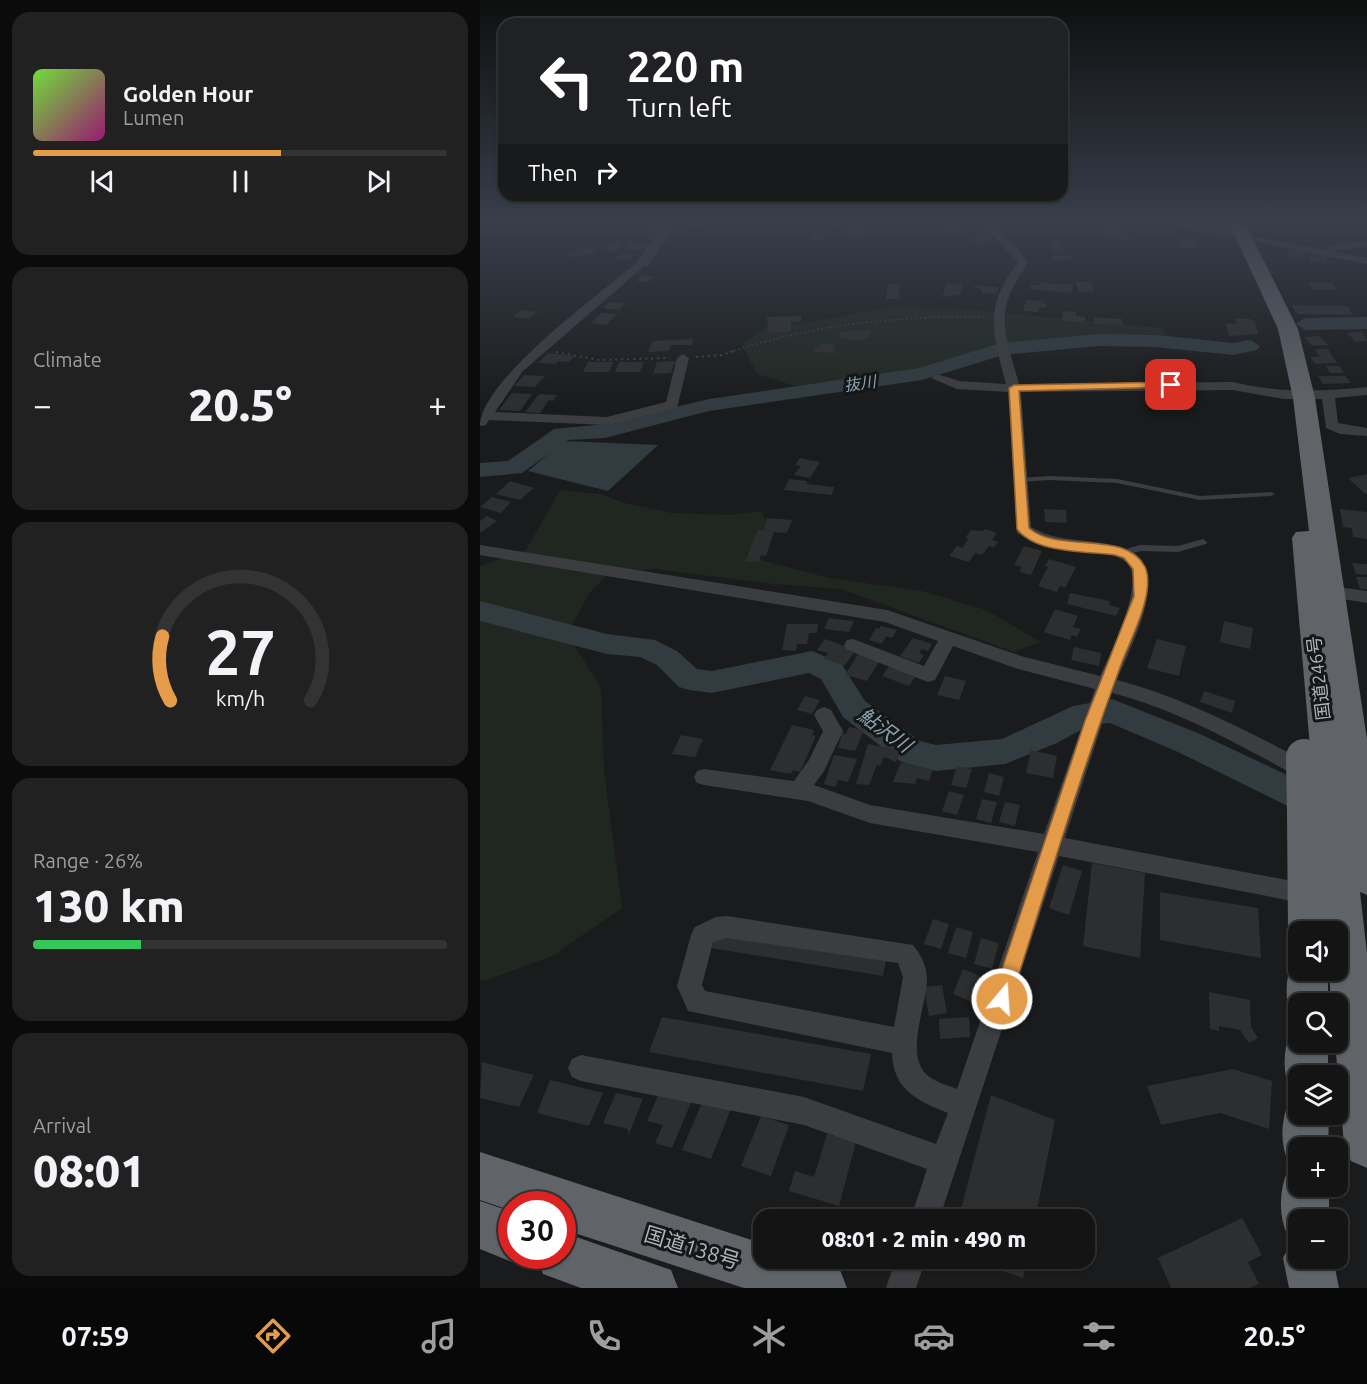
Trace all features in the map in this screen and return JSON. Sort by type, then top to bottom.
[{"type":"highway","name":"国道246号","points":[[1255,283],[1297,397],[1326,610],[1339,778],[1334,828],[1366,1138]]},
{"type":"highway","points":[[1326,610],[1354,676],[1367,730]]},
{"type":"highway","points":[[1308,921],[1308,894],[1334,828],[1339,778],[1303,661],[1326,610]]},
{"type":"highway","name":"国道246号","points":[[1334,828],[1367,878]]},
{"type":"highway","name":"国道138号","points":[[480,1176],[522,1191]]},
{"type":"highway","name":"国道138号","points":[[576,1209],[822,1288]]},
{"type":"highway","points":[[480,1225],[498,1232]]},
{"type":"highway","points":[[576,1261],[653,1288]]},
{"type":"highway","points":[[1304,1288],[1305,1269]]},
{"type":"highway","points":[[1309,1269],[1314,1288]]},
{"type":"street","points":[[483,420],[519,368],[619,283]]},
{"type":"street","points":[[928,1209],[1100,701],[1140,596],[1139,569],[1123,553],[1052,543],[1030,536],[1023,529],[1014,388],[1003,350],[998,317],[1008,283]]},
{"type":"street","points":[[483,420],[606,421],[672,405],[676,380],[683,358]]},
{"type":"street","points":[[937,378],[957,385],[979,388],[1233,386],[1297,397],[1367,391]]},
{"type":"street","points":[[1328,396],[1331,425],[1340,430],[1367,432]]},
{"type":"street","points":[[480,550],[609,573],[886,616],[1018,662],[1100,701],[1151,696],[1255,744],[1339,778]]},
{"type":"street","points":[[1326,610],[1367,597]]},
{"type":"street","points":[[853,645],[928,675],[949,638]]},
{"type":"street","points":[[799,790],[817,765],[834,731],[824,716]]},
{"type":"street","points":[[704,777],[799,790],[870,814],[946,825],[1050,847],[1308,894]]},
{"type":"street","points":[[903,1042],[697,1002],[689,986],[703,935],[716,928],[727,927],[905,953],[914,961],[916,975],[903,1042],[906,1065],[916,1083],[964,1105]]},
{"type":"street","points":[[581,1068],[804,1112],[944,1161]]},
{"type":"street","points":[[901,1288],[907,1269]]},
{"type":"lane","points":[[1020,480],[1048,478],[1117,481],[1200,498],[1271,494]]},
{"type":"lane","points":[[1123,553],[1140,548],[1178,549],[1203,542]]},
{"type":"path","points":[[540,350],[598,360],[683,358],[722,355],[769,339],[855,325],[939,316],[998,317]]},
{"type":"shaded area","points":[[890,307],[964,309],[1161,328],[1175,341],[1081,338],[932,369],[795,386],[757,374],[742,345],[768,326],[808,323]]},
{"type":"shaded area","points":[[564,441],[658,445],[608,491],[528,471]]},
{"type":"shaded area","points":[[560,490],[600,494],[625,503],[672,513],[731,515],[762,511],[766,523],[746,556],[829,578],[922,591],[986,610],[1041,642],[1014,652],[841,589],[774,584],[654,569],[609,573],[590,592],[567,634],[601,687],[604,771],[622,908],[552,956],[484,981],[480,980],[480,566],[526,550]]},
{"type":"building","points":[[1040,283],[1073,284],[1071,293],[1030,289],[1031,285],[1040,285]]},
{"type":"building","points":[[1075,283],[1091,283],[1095,291],[1079,292]]},
{"type":"building","points":[[1310,283],[1332,283],[1336,290],[1313,290]]},
{"type":"building","points":[[888,284],[900,284],[899,299],[886,299]]},
{"type":"building","points":[[947,284],[963,285],[960,295],[942,297]]},
{"type":"building","points":[[975,285],[998,287],[997,294],[981,293],[982,290],[974,287]]},
{"type":"building","points":[[1026,300],[1044,301],[1043,304],[1047,304],[1046,308],[1040,307],[1038,312],[1023,311]]},
{"type":"building","points":[[609,302],[626,303],[619,310],[603,308]]},
{"type":"building","points":[[1292,305],[1348,306],[1353,315],[1297,314]]},
{"type":"building","points":[[520,310],[537,312],[529,319],[513,317]]},
{"type":"building","points":[[1063,311],[1076,312],[1076,316],[1085,317],[1085,322],[1062,321]]},
{"type":"building","points":[[601,313],[617,314],[607,325],[591,323]]},
{"type":"building","points":[[801,316],[801,322],[791,322],[791,332],[769,333],[767,317]]},
{"type":"building","points":[[1093,317],[1122,319],[1123,325],[1094,324]]},
{"type":"building","points":[[1235,318],[1250,319],[1255,322],[1258,334],[1229,336],[1225,323],[1236,324]]},
{"type":"building","points":[[869,330],[870,337],[864,338],[865,341],[841,339],[840,332]]},
{"type":"building","points":[[1362,332],[1367,341],[1356,342],[1347,333]]},
{"type":"building","points":[[1319,336],[1328,345],[1312,346],[1304,337]]},
{"type":"building","points":[[693,339],[692,345],[671,345],[669,351],[648,352],[652,341]]},
{"type":"building","points":[[833,343],[835,353],[814,352],[813,347]]},
{"type":"building","points":[[1315,349],[1328,349],[1337,363],[1315,364],[1310,357],[1326,356],[1319,356]]},
{"type":"building","points":[[548,353],[575,356],[569,362],[538,363]]},
{"type":"building","points":[[675,361],[671,373],[653,374],[657,362]]},
{"type":"building","points":[[588,362],[613,362],[609,372],[583,372]]},
{"type":"building","points":[[619,362],[644,362],[640,372],[615,372]]},
{"type":"building","points":[[1326,366],[1339,366],[1344,373],[1330,373]]},
{"type":"building","points":[[524,375],[545,376],[535,387],[514,386]]},
{"type":"building","points":[[1318,376],[1345,376],[1351,383],[1323,384]]},
{"type":"building","points":[[512,393],[532,394],[520,411],[499,410]]},
{"type":"building","points":[[539,394],[557,395],[553,401],[549,400],[540,413],[525,412]]},
{"type":"building","points":[[800,458],[820,462],[810,478],[794,475],[801,466],[795,465]]},
{"type":"building","points":[[1367,474],[1367,494],[1365,494],[1348,478]]},
{"type":"building","points":[[789,479],[834,487],[832,495],[784,490]]},
{"type":"building","points":[[510,481],[534,488],[520,500],[496,494]]},
{"type":"building","points":[[492,497],[511,502],[501,513],[480,507]]},
{"type":"building","points":[[1044,509],[1066,510],[1067,523],[1045,522]]},
{"type":"building","points":[[1340,509],[1367,512],[1367,539],[1353,537],[1352,528],[1343,527]]},
{"type":"building","points":[[487,516],[497,521],[480,533],[480,521]]},
{"type":"building","points":[[767,518],[792,520],[787,533],[774,532],[766,556],[761,555],[759,562],[745,561],[758,530],[763,530]]},
{"type":"building","points":[[985,529],[997,533],[992,540],[998,542],[994,548],[989,546],[982,555],[975,553],[969,562],[949,556],[957,546],[962,548],[971,530],[983,531]]},
{"type":"building","points":[[1024,546],[1042,551],[1031,575],[1019,572],[1022,567],[1014,565]]},
{"type":"building","points":[[1049,559],[1076,567],[1065,588],[1060,586],[1057,592],[1038,586],[1048,567],[1045,566]]},
{"type":"building","points":[[1352,563],[1367,564],[1367,575],[1356,574]]},
{"type":"building","points":[[1356,577],[1367,577],[1367,589],[1360,589]]},
{"type":"building","points":[[1070,593],[1110,601],[1109,605],[1120,608],[1116,616],[1067,604]]},
{"type":"building","points":[[1055,609],[1078,616],[1073,627],[1081,629],[1077,637],[1072,635],[1070,640],[1044,632]]},
{"type":"building","points":[[829,618],[854,621],[849,632],[824,629]]},
{"type":"building","points":[[1224,621],[1253,628],[1250,649],[1220,642]]},
{"type":"building","points":[[787,624],[818,624],[817,633],[809,633],[807,644],[797,644],[796,651],[782,650]]},
{"type":"building","points":[[881,626],[897,630],[892,638],[886,636],[882,644],[869,640],[876,628],[879,629]]},
{"type":"building","points":[[913,638],[932,644],[928,651],[922,649],[919,653],[924,655],[919,663],[900,656]]},
{"type":"building","points":[[825,639],[850,648],[848,651],[854,653],[844,666],[824,658],[828,653],[817,650]]},
{"type":"building","points":[[1157,639],[1186,646],[1179,676],[1147,668]]},
{"type":"building","points":[[1074,647],[1101,653],[1099,666],[1071,660]]},
{"type":"building","points":[[858,654],[880,660],[867,681],[845,675]]},
{"type":"building","points":[[890,665],[917,674],[909,686],[882,676]]},
{"type":"building","points":[[945,676],[966,681],[959,700],[937,695]]},
{"type":"building","points":[[1204,691],[1235,701],[1232,713],[1200,702]]},
{"type":"building","points":[[805,696],[820,700],[812,714],[797,710]]},
{"type":"building","points":[[792,725],[814,730],[812,735],[816,736],[800,772],[793,770],[791,774],[770,770]]},
{"type":"building","points":[[849,727],[864,730],[855,751],[838,748],[842,733],[846,734]]},
{"type":"building","points":[[681,735],[703,739],[695,757],[672,754]]},
{"type":"building","points":[[868,744],[901,750],[896,762],[884,757],[880,766],[877,765],[869,785],[856,784]]},
{"type":"building","points":[[1031,750],[1057,756],[1053,778],[1026,773]]},
{"type":"building","points":[[834,755],[857,759],[848,782],[838,780],[835,787],[824,784]]},
{"type":"building","points":[[901,762],[933,770],[929,781],[917,778],[915,784],[893,782]]},
{"type":"building","points":[[957,766],[972,769],[966,788],[951,785]]},
{"type":"building","points":[[989,773],[1004,777],[999,796],[984,792]]},
{"type":"building","points":[[949,791],[964,795],[957,815],[942,811]]},
{"type":"building","points":[[982,799],[997,802],[991,823],[976,819]]},
{"type":"building","points":[[1005,802],[1020,805],[1015,826],[999,822]]},
{"type":"building","points":[[1092,863],[1145,873],[1140,958],[1083,946]]},
{"type":"building","points":[[1063,865],[1082,871],[1069,915],[1049,908]]},
{"type":"building","points":[[1160,892],[1258,908],[1261,958],[1160,940]]},
{"type":"building","points":[[721,919],[889,945],[883,976],[711,948]]},
{"type":"building","points":[[933,919],[949,924],[941,949],[924,944]]},
{"type":"building","points":[[956,927],[973,932],[966,958],[948,953]]},
{"type":"building","points":[[981,938],[999,943],[992,969],[974,964]]},
{"type":"building","points":[[963,969],[987,979],[977,1004],[953,994]]},
{"type":"building","points":[[942,985],[947,1013],[929,1016],[924,987]]},
{"type":"building","points":[[1209,992],[1250,1000],[1251,1027],[1258,1038],[1249,1043],[1240,1030],[1219,1026],[1219,1031],[1210,1029]]},
{"type":"building","points":[[662,1017],[871,1054],[863,1091],[649,1052]]},
{"type":"building","points":[[969,1017],[970,1037],[940,1039],[939,1019]]},
{"type":"building","points":[[482,1062],[534,1075],[519,1107],[480,1098]]},
{"type":"building","points":[[1233,1069],[1272,1081],[1269,1129],[1220,1113],[1161,1125],[1147,1086]]},
{"type":"building","points":[[550,1080],[603,1093],[589,1126],[537,1113]]},
{"type":"building","points":[[660,1091],[692,1100],[672,1148],[655,1143],[663,1125],[647,1121]]},
{"type":"building","points":[[616,1093],[643,1099],[628,1136],[628,1129],[603,1123]]},
{"type":"building","points":[[991,1095],[1055,1120],[1037,1209],[961,1209]]},
{"type":"building","points":[[703,1100],[731,1109],[711,1159],[682,1150]]},
{"type":"building","points":[[761,1116],[789,1125],[771,1176],[741,1166]]},
{"type":"building","points":[[827,1134],[856,1142],[839,1206],[789,1191],[795,1171],[814,1177]]},
{"type":"building","points":[[1242,1218],[1262,1255],[1248,1262],[1259,1284],[1250,1288],[1171,1288],[1158,1258]]},
{"type":"building","points":[[997,1269],[1025,1269],[1023,1278]]},
{"type":"waterway","name":"抜川","points":[[1305,324],[1367,323]]},
{"type":"waterway","name":"抜川","points":[[480,470],[514,468],[562,434],[605,431],[709,405],[922,374],[1001,349],[1099,340],[1156,341],[1233,349],[1250,346]]},
{"type":"waterway","name":"鮎沢川","points":[[480,611],[607,644],[645,647],[667,658],[689,679],[712,682],[812,662],[831,671],[854,709],[911,752],[936,758],[1005,751],[1046,734],[1084,714],[1112,711],[1189,743],[1322,807]]},
{"type":"route","points":[[1002,999],[1050,847],[1106,683],[1140,596],[1139,569],[1128,555],[1117,551],[1052,543],[1030,536],[1023,529],[1014,388],[1171,385]]}]
